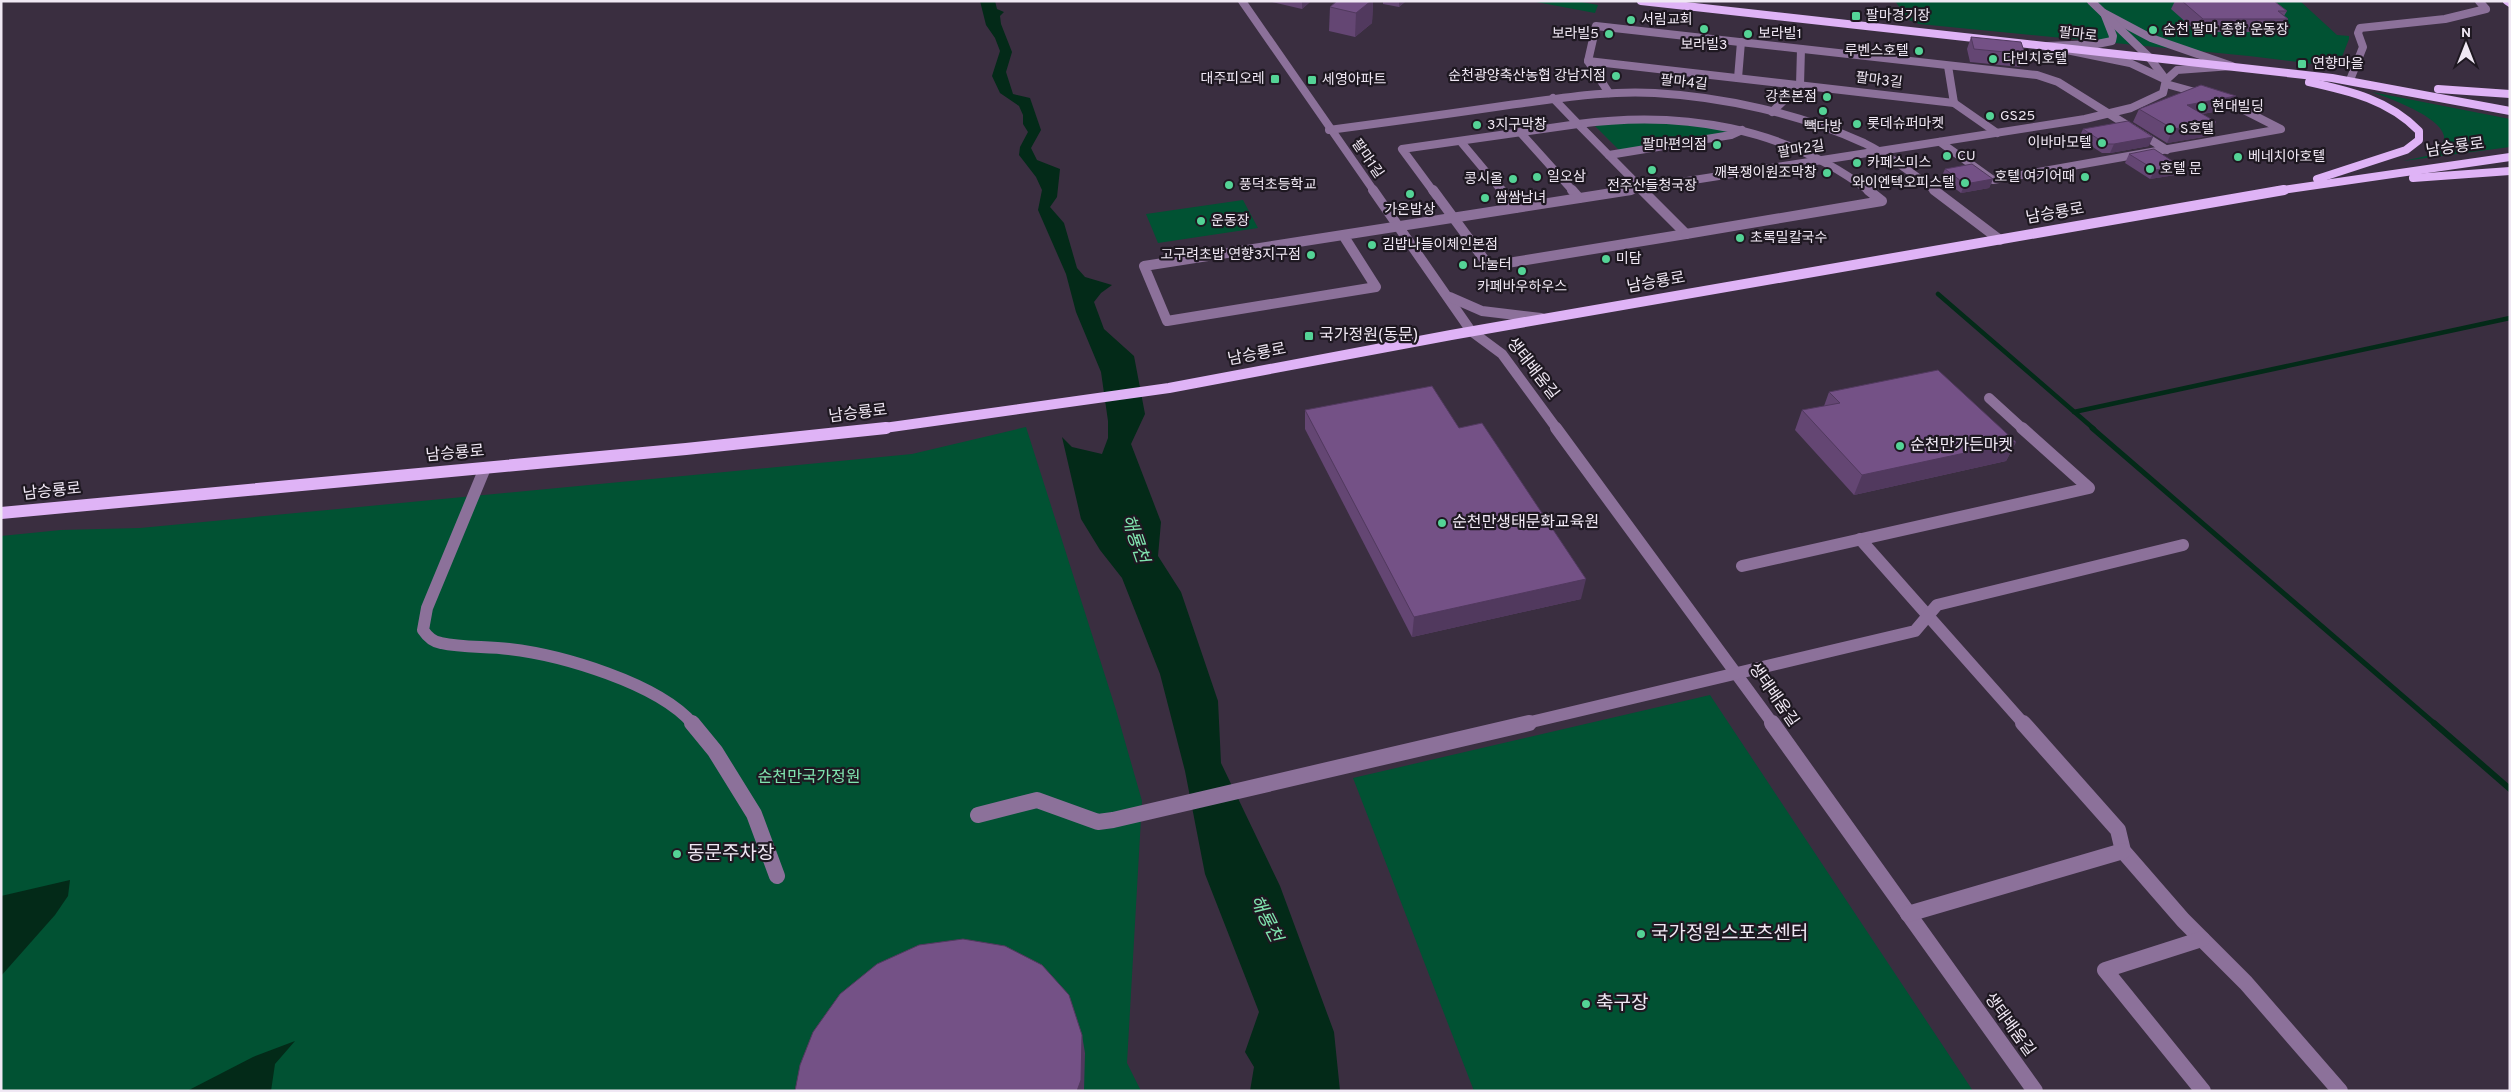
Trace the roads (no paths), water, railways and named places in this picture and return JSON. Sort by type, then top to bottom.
[{"type":"main road","name":"팔마로","points":[[1641,1],[2350,80],[2510,111]]},
{"type":"main road","points":[[2236,67],[2362,95],[2395,110],[2419,131],[2419,140],[2406,150],[2284,190]]},
{"type":"main road","points":[[2364,82],[2510,94]]},
{"type":"main road","name":"남승룡로","points":[[1,514],[867,430],[1036,408],[1169,388],[1544,319],[2284,190],[2510,157]]},
{"type":"main road","points":[[2284,190],[2510,171]]},
{"type":"street","name":"팔마1길","points":[[1242,1],[1329,130],[1471,332]]},
{"type":"street","points":[[2091,1],[2149,57],[2166,82]]},
{"type":"street","points":[[2350,80],[2363,47],[2358,33],[2360,28],[2462,16],[2486,9],[2478,1]]},
{"type":"street","points":[[2047,46],[2097,44],[2112,41],[2113,36],[2104,13]]},
{"type":"street","points":[[2104,13],[2151,38],[2236,67]]},
{"type":"street","points":[[1609,93],[1588,60],[1596,26],[2047,78],[2110,114],[2167,150]]},
{"type":"street","points":[[1738,78],[1740,42]]},
{"type":"street","points":[[1940,142],[1993,180],[2281,130],[2229,102],[2166,82],[2130,63],[2047,46]]},
{"type":"street","points":[[1772,112],[1800,85],[1801,49]]},
{"type":"street","name":"팔마3길","points":[[1588,60],[1954,103],[1997,133]]},
{"type":"street","points":[[1948,66],[1954,103]]},
{"type":"street","points":[[2166,82],[2177,70],[2236,67]]},
{"type":"street","name":"팔마2길","points":[[1343,235],[1376,287],[1167,321],[1144,266],[2110,114],[2151,102],[2163,93],[2166,82]]},
{"type":"street","name":"팔마4길","points":[[1329,130],[1553,98],[1609,93],[1680,95],[1772,112],[1824,128],[1879,151],[1904,167],[2000,240]]},
{"type":"street","points":[[1553,98],[1686,234]]},
{"type":"street","points":[[1623,118],[1656,118],[1705,123],[1742,130],[1775,140],[1825,160],[1882,201],[1489,266],[1402,149],[1461,142],[1577,123],[1623,118]]},
{"type":"street","points":[[1609,155],[1730,135],[1742,130]]},
{"type":"street","points":[[1520,132],[1579,198]]},
{"type":"street","points":[[1461,142],[1516,208]]},
{"type":"street","points":[[1443,292],[1463,305],[1483,312],[1544,319]]},
{"type":"street","name":"생태배움길","points":[[1471,332],[1502,354],[1736,673],[2035,1091]]},
{"type":"street","points":[[1742,566],[2089,488],[1989,398]]},
{"type":"street","points":[[485,468],[427,608],[423,630],[427,636],[439,643],[511,649],[576,663],[633,684],[666,702],[688,719],[715,751],[730,773],[754,814],[777,876]]},
{"type":"street","points":[[1860,539],[2118,830],[2122,851],[2218,958],[2246,983],[2340,1091]]},
{"type":"street","points":[[978,815],[1027,800],[1037,800],[1098,822],[1113,820],[1324,772],[1915,631],[1937,605],[2183,545]]},
{"type":"street","points":[[1908,914],[2122,851]]},
{"type":"street","points":[[2202,939],[2105,970],[2203,1091]]},
{"type":"water","name":"해룡천","points":[[980,1],[995,1],[997,9],[1004,12],[1000,16],[1001,24],[1012,52],[1006,72],[1013,94],[1030,98],[1041,130],[1031,148],[1037,160],[1060,169],[1057,197],[1050,207],[1064,223],[1077,268],[1085,277],[1112,285],[1101,293],[1094,302],[1104,329],[1134,356],[1145,414],[1131,444],[1161,522],[1158,556],[1181,592],[1218,701],[1221,763],[1280,886],[1334,1032],[1340,1091],[1250,1091],[1254,1067],[1245,1052],[1259,1012],[1205,874],[1185,771],[1160,674],[1122,578],[1100,550],[1081,519],[1062,437],[1072,447],[1102,454],[1108,438],[1108,421],[1101,372],[1076,312],[1066,274],[1038,210],[1042,190],[1036,177],[1019,155],[1020,147],[1028,132],[1023,124],[1023,115],[1019,106],[1000,93],[992,76],[1000,51],[995,38],[986,25]]},
{"type":"water","points":[[70,880],[68,896],[55,915],[1,976],[1,896]]},
{"type":"water","points":[[295,1041],[275,1064],[271,1091],[187,1091],[253,1057]]},
{"type":"waterway","points":[[1938,294],[2074,412]]},
{"type":"waterway","points":[[2074,412],[2510,318]]},
{"type":"waterway","points":[[2074,412],[2094,429]]},
{"type":"waterway","points":[[2092,428],[2435,724]]},
{"type":"waterway","points":[[2434,723],[2510,789]]},
{"type":"place","name":"팔마경기장","points":[[1856,16]]},
{"type":"place","name":"서림교회","points":[[1631,20]]},
{"type":"place","name":"보라빌3","points":[[1704,29]]},
{"type":"place","name":"순천 팔마 종합 운동장","points":[[2153,30]]},
{"type":"place","name":"보라빌5","points":[[1609,34]]},
{"type":"place","name":"보라빌1","points":[[1748,34]]},
{"type":"place","name":"루벤스호텔","points":[[1919,51]]},
{"type":"place","name":"다빈치호텔","points":[[1993,59]]},
{"type":"place","name":"연향마을","points":[[2302,64]]},
{"type":"place","name":"순천광양축산농협 강남지점","points":[[1616,76]]},
{"type":"place","name":"대주피오레","points":[[1275,79]]},
{"type":"place","name":"세영아파트","points":[[1312,80]]},
{"type":"place","name":"강촌본점","points":[[1827,97]]},
{"type":"place","name":"현대빌딩","points":[[2202,107]]},
{"type":"place","name":"빽다방","points":[[1823,111]]},
{"type":"place","name":"GS25","points":[[1990,116]]},
{"type":"place","name":"롯데슈퍼마켓","points":[[1857,124]]},
{"type":"place","name":"3지구막창","points":[[1477,125]]},
{"type":"place","name":"S호텔","points":[[2170,129]]},
{"type":"place","name":"이바마모텔","points":[[2102,143]]},
{"type":"place","name":"팔마편의점","points":[[1717,145]]},
{"type":"place","name":"CU","points":[[1947,156]]},
{"type":"place","name":"베네치아호텔","points":[[2238,157]]},
{"type":"place","name":"카페스미스","points":[[1857,163]]},
{"type":"place","name":"호텔 문","points":[[2150,169]]},
{"type":"place","name":"전주산들청국장","points":[[1652,170]]},
{"type":"place","name":"깨복쟁이원조막창","points":[[1827,173]]},
{"type":"place","name":"일오삼","points":[[1537,177]]},
{"type":"place","name":"호텔 여기어때","points":[[2085,177]]},
{"type":"place","name":"콩시울","points":[[1513,179]]},
{"type":"place","name":"와이엔텍오피스텔","points":[[1965,183]]},
{"type":"place","name":"풍덕초등학교","points":[[1229,185]]},
{"type":"place","name":"가온밥상","points":[[1410,194]]},
{"type":"place","name":"쌈쌈남녀","points":[[1485,198]]},
{"type":"place","name":"운동장","points":[[1201,221]]},
{"type":"place","name":"초록밀칼국수","points":[[1740,238]]},
{"type":"place","name":"김밥나들이체인본점","points":[[1372,245]]},
{"type":"place","name":"고구려초밥 연향3지구점","points":[[1311,255]]},
{"type":"place","name":"미담","points":[[1606,259]]},
{"type":"place","name":"나눌터","points":[[1463,265]]},
{"type":"place","name":"카페바우하우스","points":[[1522,271]]},
{"type":"place","name":"국가정원(동문)","points":[[1309,336]]},
{"type":"place","name":"순천만가든마켓","points":[[1900,446]]},
{"type":"place","name":"순천만생태문화교육원","points":[[1442,523]]},
{"type":"place","name":"동문주차장","points":[[677,854]]},
{"type":"place","name":"국가정원스포츠센터","points":[[1641,934]]},
{"type":"place","name":"축구장","points":[[1586,1004]]},
{"type":"park label","name":"순천만국가정원","points":[[809,778]]}]
